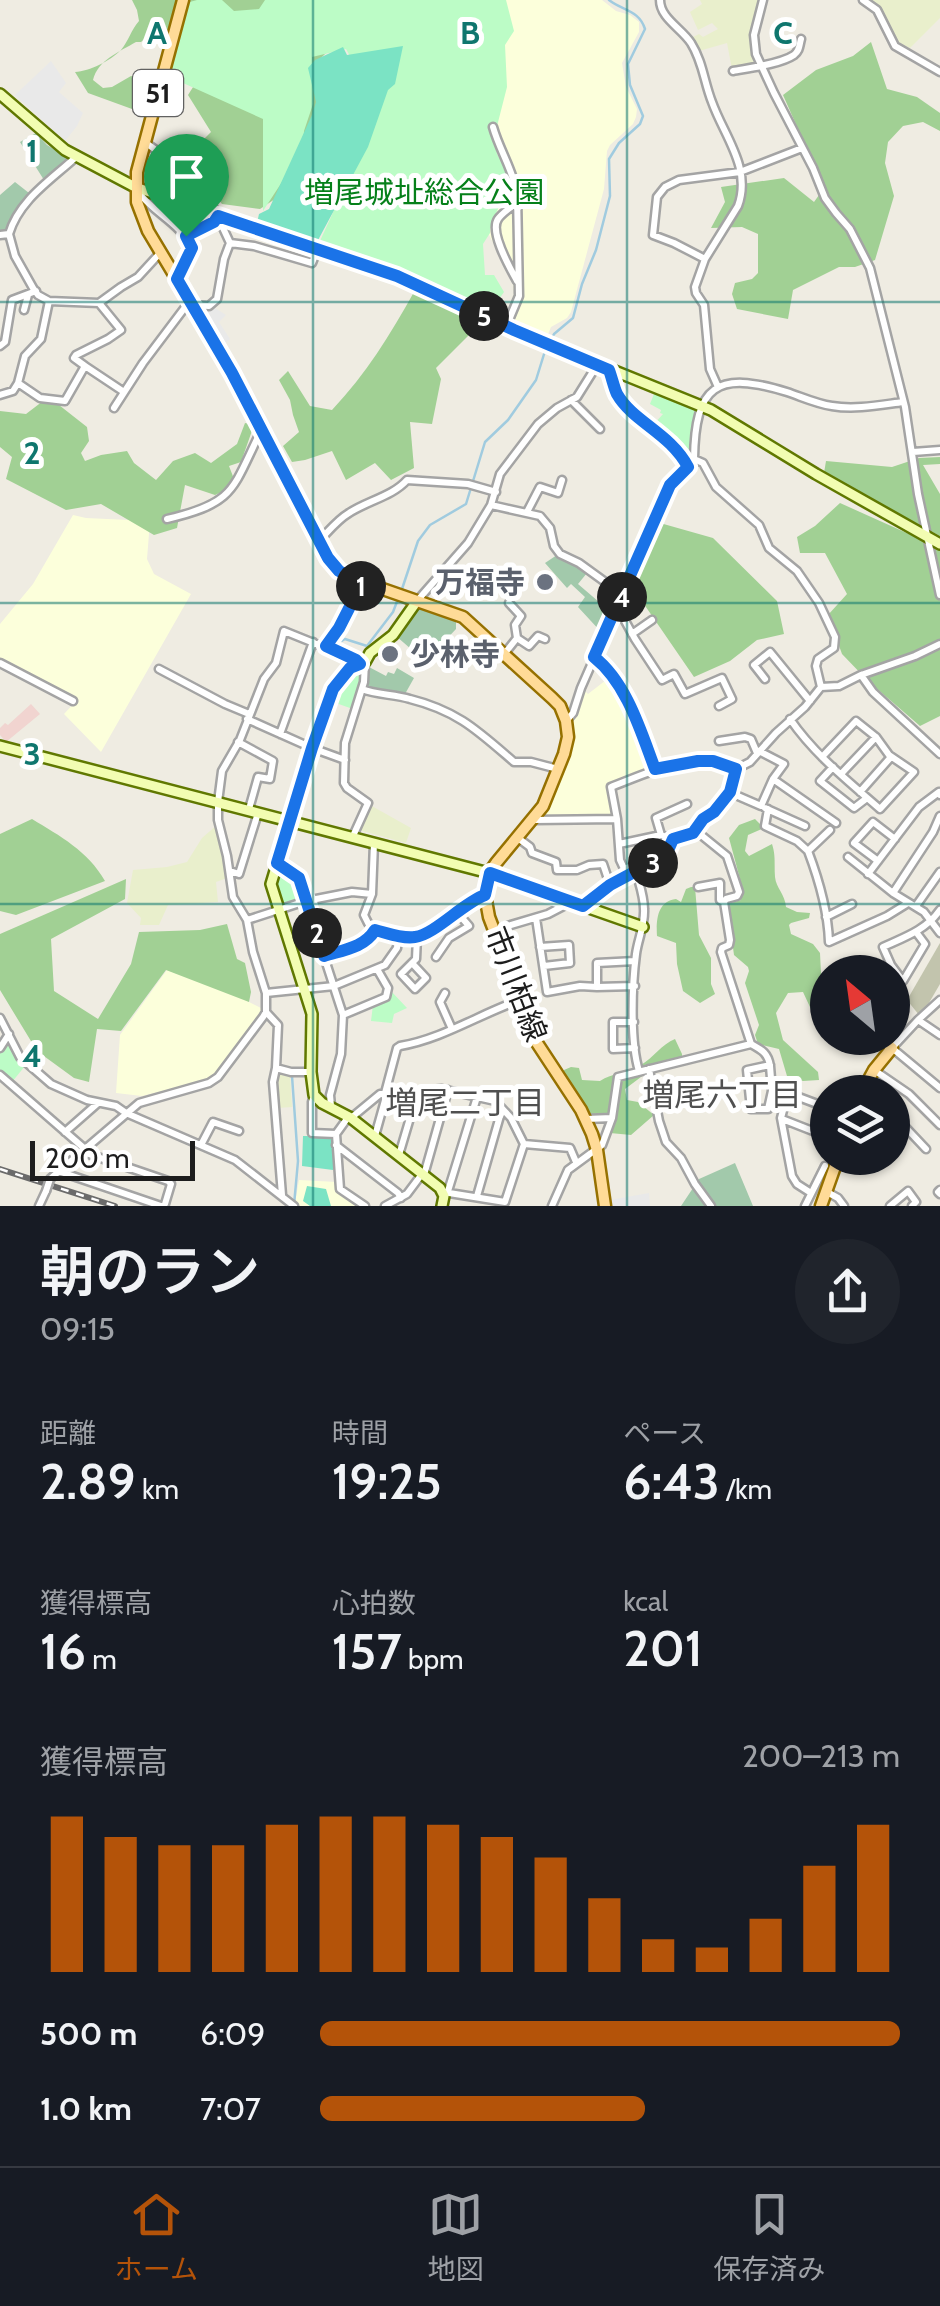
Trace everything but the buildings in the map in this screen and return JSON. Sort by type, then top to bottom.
[{"type":"main road","name":"51","points":[[184,1],[137,172],[139,210],[161,252],[232,373],[318,542],[339,571],[362,583],[463,617],[552,698],[566,721]]},
{"type":"main road","name":"市川柏線","points":[[566,721],[566,746],[543,806],[490,873],[485,895],[494,930],[537,1043],[585,1119],[596,1150],[605,1206]]},
{"type":"main road","points":[[872,1075],[886,1055]]},
{"type":"main road","points":[[821,1206],[832,1175]]},
{"type":"street","points":[[660,0],[664,15],[678,27],[698,56],[740,172],[738,206],[705,258],[695,287],[704,305],[710,369],[718,387]]},
{"type":"street","points":[[763,0],[754,35],[756,54],[830,206],[850,229],[867,261],[903,402],[940,595]]},
{"type":"street","points":[[862,0],[878,10],[892,43],[940,72]]},
{"type":"street","points":[[733,71],[795,54],[801,39]]},
{"type":"street","points":[[0,94],[56,144],[136,187],[397,276],[506,327],[701,406],[940,544]]},
{"type":"street","points":[[493,127],[516,186],[517,201],[519,296],[506,327]]},
{"type":"street","points":[[114,408],[191,303],[209,306],[217,300],[230,243],[202,183],[145,142]]},
{"type":"street","points":[[705,258],[653,235],[657,197],[665,187],[679,180],[740,172],[802,148]]},
{"type":"street","points":[[76,157],[28,199],[4,234],[32,293],[49,301],[99,303],[138,277],[161,252]]},
{"type":"street","points":[[136,187],[153,209],[175,224],[192,248],[177,279]]},
{"type":"street","points":[[517,201],[498,218],[494,230],[517,282]]},
{"type":"street","points":[[186,236],[218,216]]},
{"type":"street","points":[[230,243],[312,263],[318,248]]},
{"type":"street","points":[[24,310],[32,293]]},
{"type":"street","points":[[0,346],[5,342],[12,300],[32,293]]},
{"type":"street","points":[[0,395],[12,391],[25,356],[43,335],[49,301]]},
{"type":"street","points":[[99,303],[120,330],[74,358],[124,392]]},
{"type":"street","points":[[336,1134],[312,1132],[312,1014],[270,884],[312,748],[333,689],[350,668],[362,663],[392,636],[417,601],[468,544],[491,505],[500,474],[538,424],[576,396],[597,364]]},
{"type":"street","points":[[18,382],[40,398],[65,401],[85,366]]},
{"type":"street","points":[[609,370],[618,394],[631,410],[667,439],[688,467]]},
{"type":"street","points":[[566,721],[573,713],[670,485],[694,459],[695,423],[701,406],[718,387],[734,382],[764,385],[836,407],[903,402]]},
{"type":"street","points":[[570,400],[600,429]]},
{"type":"street","points":[[167,519],[222,500],[236,484],[262,430]]},
{"type":"street","points":[[913,452],[940,450]]},
{"type":"street","points":[[694,459],[703,462],[716,487],[759,525],[769,548],[797,572],[820,603],[835,638],[834,648],[818,659],[820,688]]},
{"type":"street","points":[[318,542],[343,517],[400,488],[407,480],[471,485],[496,492]]},
{"type":"street","points":[[527,512],[540,488],[558,493],[562,480]]},
{"type":"street","points":[[491,505],[540,516],[548,523],[560,554],[579,562],[623,595]]},
{"type":"street","points":[[326,646],[362,583]]},
{"type":"street","points":[[504,653],[517,638],[516,625],[521,616],[510,602]]},
{"type":"street","points":[[618,607],[662,680],[674,674],[685,694],[722,678],[732,699],[719,706]]},
{"type":"street","points":[[632,634],[652,620]]},
{"type":"street","points":[[39,1206],[50,1180],[139,1103],[218,1077],[266,1012],[266,993],[247,920],[233,897],[218,820],[222,771],[264,679],[276,663],[284,632],[362,663]]},
{"type":"street","points":[[517,638],[529,646],[538,636],[545,639]]},
{"type":"street","points":[[280,734],[313,642]]},
{"type":"street","points":[[627,875],[620,860],[612,788],[655,769],[698,761],[713,761],[736,769],[746,766],[820,688],[839,686],[940,644]]},
{"type":"street","points":[[765,679],[754,665],[770,652],[810,701]]},
{"type":"street","points":[[594,657],[621,690],[655,769]]},
{"type":"street","points":[[0,663],[73,702]]},
{"type":"street","points":[[353,836],[368,804],[347,788],[343,777],[345,743],[362,689],[362,663]]},
{"type":"street","points":[[159,669],[280,734],[345,760]]},
{"type":"street","points":[[861,675],[873,692],[940,754]]},
{"type":"street","points":[[362,689],[408,698],[458,716],[514,762],[531,762],[558,770]]},
{"type":"street","points":[[790,719],[807,744],[880,809],[914,772],[892,757],[856,721],[822,757]]},
{"type":"street","points":[[841,774],[876,737]]},
{"type":"street","points":[[719,741],[751,739],[758,752],[784,764],[764,807],[765,826],[797,841],[808,851],[819,881],[828,942],[912,904],[940,872]]},
{"type":"street","points":[[230,871],[240,874],[258,777],[270,779],[273,761],[238,742]]},
{"type":"street","points":[[0,746],[490,873],[643,927]]},
{"type":"street","points":[[860,792],[892,757]]},
{"type":"street","points":[[833,767],[820,781],[825,786],[854,808],[867,798]]},
{"type":"street","points":[[618,844],[660,835],[673,839],[693,833],[730,792],[736,769]]},
{"type":"street","points":[[774,779],[833,827],[808,851]]},
{"type":"street","points":[[730,792],[805,826]]},
{"type":"street","points":[[868,874],[919,807],[939,792],[940,795]]},
{"type":"street","points":[[660,835],[656,818],[687,804]]},
{"type":"street","points":[[893,893],[934,832],[940,816]]},
{"type":"street","points":[[534,820],[616,819]]},
{"type":"street","points":[[878,861],[854,842],[873,822],[895,838]]},
{"type":"street","points":[[696,830],[728,856],[739,892],[724,902]]},
{"type":"street","points":[[518,838],[532,853],[556,862],[557,870],[603,864],[610,885]]},
{"type":"street","points":[[583,906],[610,885],[666,855],[673,839]]},
{"type":"street","points":[[374,842],[372,894],[364,915],[375,930],[417,938],[485,895]]},
{"type":"street","points":[[848,857],[912,904],[940,933]]},
{"type":"street","points":[[277,863],[299,878],[343,1015],[341,1054],[330,1096],[331,1108]]},
{"type":"street","points":[[636,870],[644,907],[635,986],[639,1071]]},
{"type":"street","points":[[698,887],[720,882],[720,900],[724,902],[730,940],[720,952],[751,1044],[765,1052],[770,1065],[772,1091],[768,1109],[750,1109],[747,1070],[770,1065]]},
{"type":"street","points":[[247,920],[306,901],[352,892],[372,894]]},
{"type":"street","points":[[494,930],[536,918],[571,902]]},
{"type":"street","points":[[826,917],[852,904]]},
{"type":"street","points":[[916,932],[924,944],[903,981],[883,947],[932,922],[940,910]]},
{"type":"street","points":[[436,956],[449,938],[469,926],[456,912]]},
{"type":"street","points":[[536,918],[547,992],[580,986],[635,986]]},
{"type":"street","points":[[324,956],[362,943],[375,930]]},
{"type":"street","points":[[266,993],[334,986],[385,965],[397,948],[398,935]]},
{"type":"street","points":[[412,963],[416,959],[417,938]]},
{"type":"street","points":[[540,947],[568,945],[570,963],[543,966]]},
{"type":"street","points":[[597,987],[598,963],[636,961]]},
{"type":"street","points":[[343,1015],[386,997],[388,988],[378,968]]},
{"type":"street","points":[[445,994],[440,1002],[452,1029]]},
{"type":"street","points":[[375,1136],[396,1048],[427,1040],[520,1000]]},
{"type":"street","points":[[910,1029],[940,1000]]},
{"type":"street","points":[[266,1012],[278,1026],[273,1082],[282,1196]]},
{"type":"street","points":[[0,1018],[20,1056],[51,1084],[116,1106],[235,1160],[292,1204]]},
{"type":"street","points":[[918,1020],[940,1035]]},
{"type":"street","points":[[634,1022],[613,1022],[613,1048],[635,1048]]},
{"type":"street","points":[[0,1048],[9,1034]]},
{"type":"street","points":[[552,1206],[576,1162],[602,1145],[612,1118],[618,1077],[751,1044]]},
{"type":"street","points":[[900,1055],[940,1088]]},
{"type":"street","points":[[276,1068],[311,1072]]},
{"type":"street","points":[[649,1069],[662,1132],[712,1206]]},
{"type":"street","points":[[874,1070],[909,1094],[940,1124]]},
{"type":"street","points":[[0,1075],[84,1150],[171,1184],[161,1206],[58,1172]]},
{"type":"street","points":[[314,1095],[350,1117],[446,1192],[506,1202],[524,1144],[511,1118],[495,1101],[448,1090],[386,1093],[350,1117],[336,1134],[340,1189],[364,1206]]},
{"type":"street","points":[[385,1206],[407,1194],[423,1174],[448,1090]]},
{"type":"street","points":[[399,1156],[418,1091]]},
{"type":"street","points":[[772,1091],[785,1103]]},
{"type":"street","points":[[810,1101],[796,1096],[785,1103],[781,1118],[792,1176],[811,1193]]},
{"type":"street","points":[[442,1206],[477,1097]]},
{"type":"street","points":[[65,1132],[99,1102]]},
{"type":"street","points":[[477,1196],[502,1109]]},
{"type":"street","points":[[585,1119],[612,1118]]},
{"type":"street","points":[[781,1118],[810,1130]]},
{"type":"street","points":[[202,1146],[213,1122],[239,1131]]},
{"type":"street","points":[[910,1133],[926,1149]]},
{"type":"street","points":[[524,1144],[570,1148],[576,1162]]},
{"type":"street","points":[[336,1145],[401,1198]]},
{"type":"street","points":[[804,1206],[820,1175]]},
{"type":"street","points":[[890,1206],[908,1191],[916,1202],[912,1206]]},
{"type":"street","points":[[826,1192],[844,1206]]},
{"type":"shaded area","points":[[502,0],[602,0],[639,22],[639,32],[622,63],[636,117],[607,151],[604,189],[571,312],[551,327],[547,337],[503,318],[514,293],[512,279],[488,233],[504,171],[493,137]]},
{"type":"shaded area","points":[[700,0],[759,0],[752,39],[758,65],[732,69],[727,43],[699,51],[691,38],[718,29],[712,23],[698,30],[690,12],[702,4]]},
{"type":"shaded area","points":[[867,0],[940,0],[940,18],[910,48],[897,42],[880,10]]},
{"type":"shaded area","points":[[51,61],[66,83],[59,92],[83,113],[65,141],[15,95]]},
{"type":"shaded area","points":[[36,133],[69,158],[44,180],[20,142]]},
{"type":"shaded area","points":[[15,182],[29,193],[5,230],[0,231],[0,195]]},
{"type":"shaded area","points":[[215,308],[226,315],[219,322],[230,339],[222,346],[201,311]]},
{"type":"shaded area","points":[[73,515],[150,521],[147,559],[154,574],[191,594],[101,752],[64,714],[77,700],[0,659],[0,624],[33,584]]},
{"type":"shaded area","points":[[557,555],[587,573],[578,584],[606,608],[615,608],[602,633],[578,607],[585,597],[571,584],[567,588],[545,563]]},
{"type":"shaded area","points":[[421,606],[456,619],[456,629],[442,644],[419,656],[396,636]]},
{"type":"shaded area","points":[[369,667],[386,676],[388,672],[394,674],[397,668],[414,678],[405,694],[366,688]]},
{"type":"shaded area","points":[[610,677],[634,723],[651,764],[649,771],[609,786],[613,814],[610,816],[544,818],[569,756],[572,723],[584,690],[588,694]]},
{"type":"shaded area","points":[[31,704],[40,714],[6,742],[0,728]]},
{"type":"shaded area","points":[[370,805],[411,828],[406,843],[359,830]]},
{"type":"shaded area","points":[[217,825],[227,878],[216,882],[218,902],[168,905],[159,925],[140,925],[141,918],[127,903],[133,870],[187,862],[202,838]]},
{"type":"shaded area","points":[[940,943],[940,984],[919,1015],[910,1004],[910,995]]},
{"type":"shaded area","points":[[167,970],[239,997],[263,1009],[261,1016],[217,1074],[207,1080],[142,1096],[116,1093],[120,1035]]},
{"type":"shaded area","points":[[277,1071],[290,1074],[292,1107],[277,1108]]},
{"type":"shaded area","points":[[735,1163],[753,1206],[681,1206],[699,1179]]},
{"type":"shaded area","points":[[299,1180],[337,1182],[358,1204],[299,1206],[295,1203]]},
{"type":"shaded area","points":[[649,1193],[650,1206],[612,1206],[610,1200]]},
{"type":"green space","points":[[132,0],[302,0],[326,53],[318,61],[319,102],[284,193],[260,209],[222,204],[186,157],[211,132],[188,95],[202,73],[176,41],[156,28],[141,42],[120,51],[139,21]]},
{"type":"green space","name":"増尾城址総合公園","points":[[222,0],[234,11],[259,9],[265,0],[506,0],[514,31],[505,45],[507,87],[495,134],[497,154],[506,171],[500,204],[483,244],[485,275],[494,275],[504,292],[490,312],[387,265],[319,243],[370,132],[346,49],[312,57],[313,104],[304,131],[303,150],[263,211],[263,119],[163,74],[186,3]]},
{"type":"green space","points":[[871,42],[887,89],[917,97],[940,113],[940,131],[923,122],[903,126],[888,142],[885,163],[894,196],[875,260],[855,267],[839,267],[793,290],[788,319],[737,309],[732,294],[735,283],[752,279],[758,273],[758,234],[742,227],[711,228],[725,202],[721,187],[784,178],[814,202],[824,188],[783,95],[816,70],[853,56]]},
{"type":"green space","points":[[403,46],[395,84],[388,90],[368,147],[317,242],[257,223],[259,214],[269,209],[312,115],[316,102],[308,68],[315,60],[343,47],[347,55]]},
{"type":"green space","points":[[104,63],[93,80],[103,88],[131,76],[155,81],[143,113],[88,93],[75,72]]},
{"type":"green space","points":[[414,292],[479,325],[436,368],[441,379],[432,424],[410,422],[414,468],[391,480],[375,463],[346,480],[332,451],[292,462],[283,446],[299,432],[290,400],[279,380],[288,371],[310,406],[332,410],[377,354]]},
{"type":"green space","points":[[654,394],[699,408],[688,462],[654,424],[663,414],[650,404]]},
{"type":"green space","points":[[43,401],[59,405],[87,427],[89,441],[81,453],[85,461],[127,451],[134,463],[156,480],[173,461],[195,453],[211,463],[237,444],[245,423],[254,425],[241,462],[229,466],[234,479],[228,489],[215,495],[185,485],[177,528],[154,535],[101,504],[66,510],[6,479],[12,457],[0,447],[0,411],[26,414]]},
{"type":"green space","points":[[940,457],[940,464],[923,465],[940,494],[940,536],[824,473],[826,461],[892,467],[919,458]]},
{"type":"green space","points":[[840,503],[940,548],[940,716],[920,726],[842,654],[828,615],[847,594],[825,553],[800,553],[797,537]]},
{"type":"green space","points":[[660,523],[713,538],[777,601],[784,634],[757,640],[730,661],[694,677],[637,594],[612,580],[642,559]]},
{"type":"green space","points":[[359,667],[362,682],[353,707],[333,702],[340,685]]},
{"type":"green space","points":[[32,819],[82,853],[105,881],[16,915],[0,911],[0,834]]},
{"type":"green space","points":[[755,819],[764,828],[748,835],[745,851],[749,856],[772,844],[776,881],[786,907],[810,913],[809,918],[789,925],[791,934],[813,944],[820,953],[810,955],[810,1007],[803,992],[788,993],[776,1013],[783,1040],[818,1072],[810,1075],[810,1081],[787,1076],[779,1049],[758,1044],[755,1035],[759,1025],[745,983],[749,971],[734,955],[727,904],[741,900],[740,879],[729,838],[739,825]]},
{"type":"green space","points":[[281,868],[297,881],[302,900],[281,905],[274,885]]},
{"type":"green space","points":[[126,879],[125,899],[51,939],[54,991],[98,1019],[131,964],[139,932],[200,930],[227,924],[237,959],[245,963],[251,992],[249,1002],[166,970],[121,1031],[97,1029],[89,1082],[74,1078],[37,1051],[0,990],[0,934]]},
{"type":"green space","points":[[695,887],[699,935],[711,958],[715,994],[700,1003],[683,991],[676,943],[657,936],[661,908],[676,899],[681,902],[686,889]]},
{"type":"green space","points":[[390,990],[407,1008],[394,1014],[392,1023],[371,1021],[373,1005]]},
{"type":"green space","points":[[675,1039],[682,1065],[645,1074],[625,1089],[627,1100],[638,1102],[654,1115],[631,1135],[610,1133],[603,1122],[591,1116],[564,1078],[564,1070],[571,1067],[579,1068],[582,1080],[600,1081],[641,1065]]},
{"type":"green space","points":[[5,1044],[10,1044],[25,1066],[12,1082],[0,1072],[0,1052]]},
{"type":"green space","points":[[303,1136],[333,1136],[333,1170],[302,1166]]},
{"type":"green space","points":[[307,1186],[326,1189],[331,1206],[310,1206],[303,1201]]},
{"type":"waterway","points":[[401,592],[418,541],[430,525],[466,504],[485,442],[508,420],[536,380],[554,334],[573,318],[610,196],[609,159],[643,116],[630,85],[628,64],[645,29],[635,14],[609,0]]},
{"type":"waterway","points":[[333,646],[345,639],[367,646],[398,599]]},
{"type":"waterway","points":[[292,1076],[298,1161],[294,1205]]},
{"type":"railway","points":[[0,1169],[115,1206]]},
{"type":"place","name":"万福寺","points":[[545,582]]},
{"type":"place","name":"少林寺","points":[[390,654]]},
{"type":"district","name":"増尾六丁目","points":[[722,1094]]},
{"type":"district","name":"増尾二丁目","points":[[465,1102]]},
{"type":"route","points":[[218,216],[397,276],[609,370],[618,394],[631,410],[681,454],[688,467],[670,485],[594,657],[621,690],[655,769],[713,761],[736,769],[730,792],[714,812],[693,833],[673,839],[666,855],[610,885],[583,906],[490,873],[485,895],[417,938],[375,930],[362,943],[324,956],[299,878],[277,863],[333,689],[350,668],[360,664],[326,646],[362,583],[339,571],[318,542],[232,373],[177,279],[192,248],[186,236],[218,216]]}]
